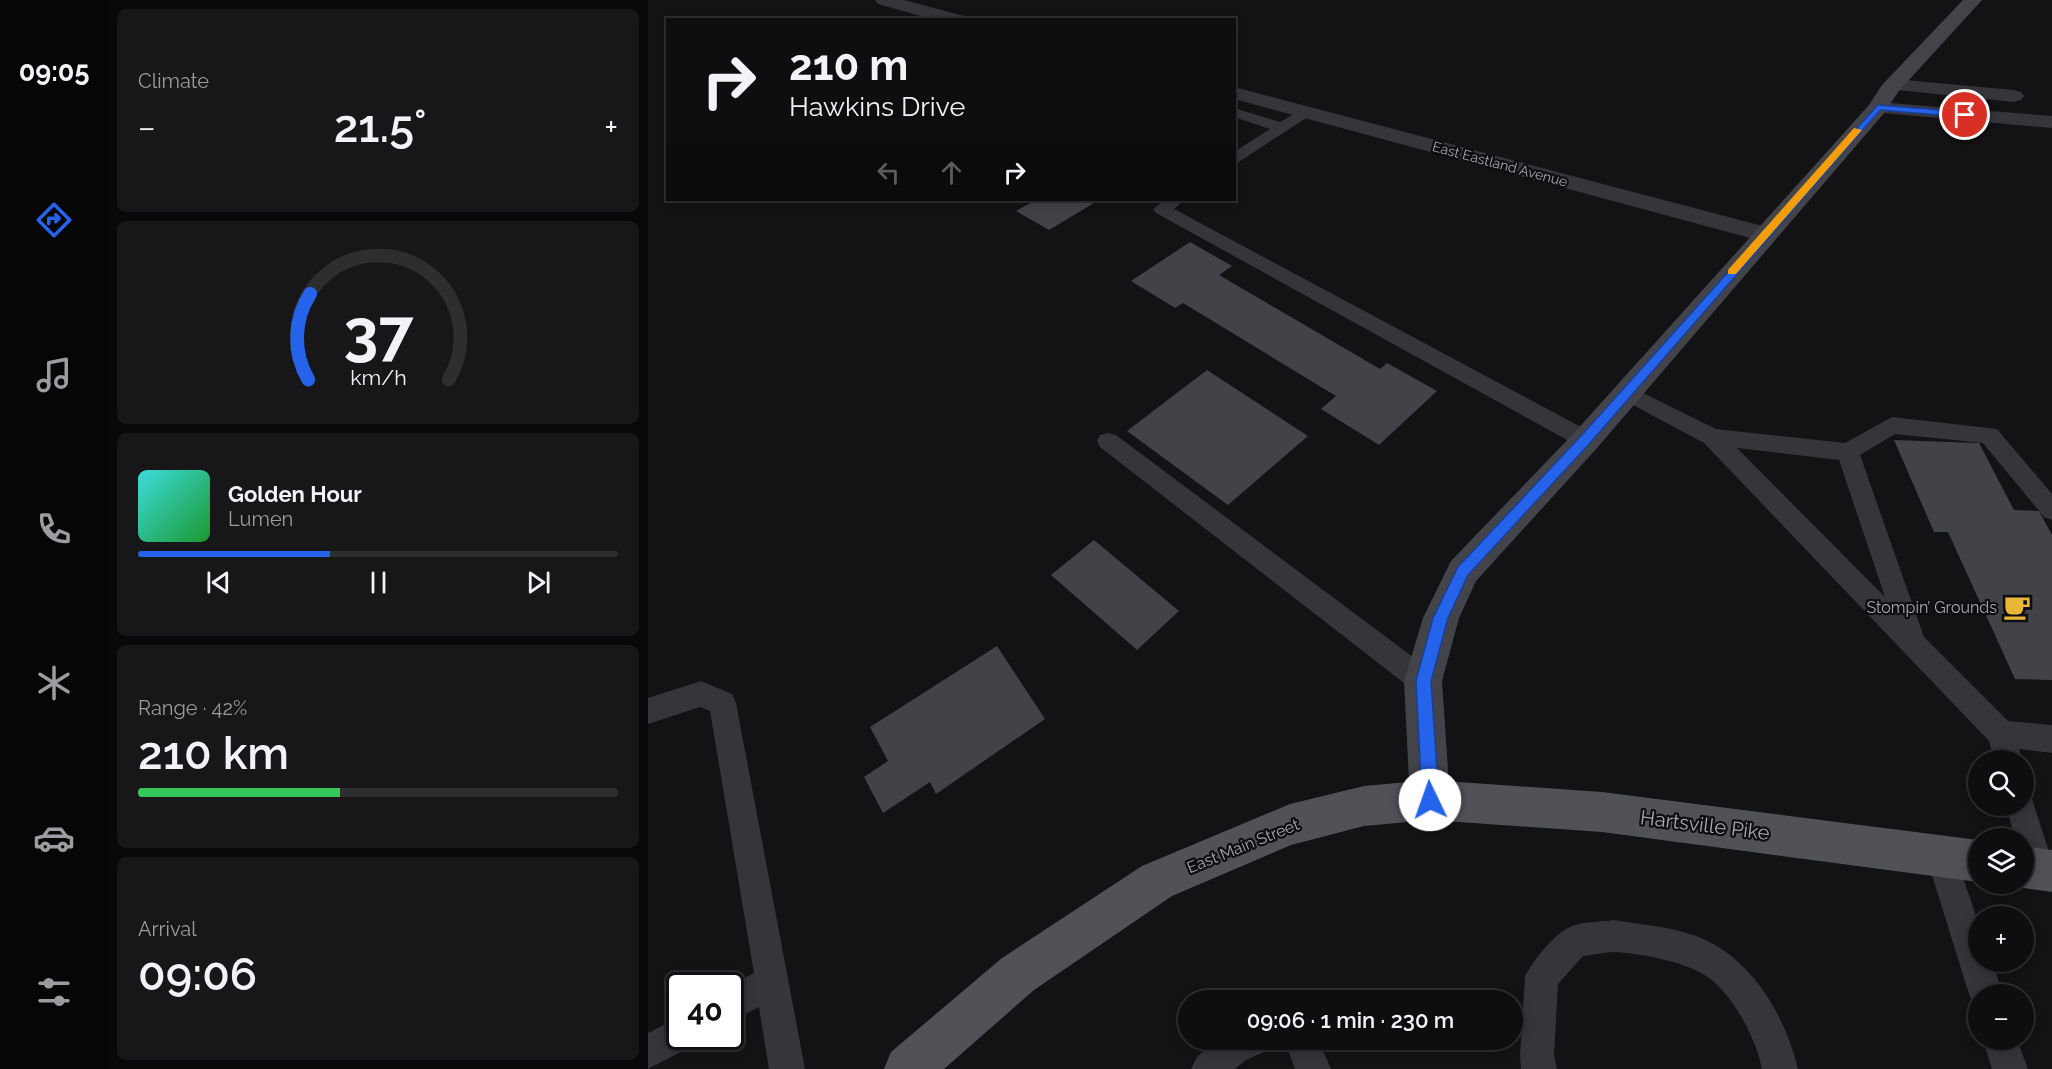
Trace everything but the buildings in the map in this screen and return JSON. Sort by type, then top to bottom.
[{"type":"main road","name":"Hartsville Pike","points":[[1430,800],[1602,812],[1960,858]]},
{"type":"main road","name":"East Main Street","points":[[908,1069],[1018,974],[1157,881],[1290,825],[1364,806],[1430,800]]},
{"type":"street","points":[[884,0],[950,18]]},
{"type":"street","points":[[1430,800],[1423,681],[1440,618],[1463,571],[1586,440],[1886,96],[1973,0]]},
{"type":"street","points":[[1886,96],[2029,97]]},
{"type":"street","points":[[1886,96],[2052,122]]},
{"type":"street","name":"East Eastland Avenue","points":[[1238,103],[1306,112],[1765,234]]},
{"type":"lane","points":[[1238,103],[1282,128]]},
{"type":"lane","points":[[1236,159],[1306,112]]},
{"type":"lane","points":[[1174,201],[1162,209],[1586,440]]},
{"type":"lane","points":[[1626,393],[1712,437],[2001,734],[2005,750]]},
{"type":"lane","points":[[1712,437],[1848,452],[1892,425],[1989,435],[2052,510]]},
{"type":"lane","points":[[1107,441],[1423,681]]},
{"type":"lane","points":[[1848,452],[1913,644]]},
{"type":"lane","points":[[648,711],[701,694],[722,703],[787,1069]]},
{"type":"lane","points":[[2001,734],[2052,739]]},
{"type":"lane","points":[[2024,816],[2038,869]]},
{"type":"lane","points":[[1960,858],[1984,984]]},
{"type":"lane","points":[[1539,1069],[1537,1055],[1542,976],[1575,942],[1614,936],[1687,949],[1724,969],[1752,1004],[1783,1063]]},
{"type":"lane","points":[[744,997],[771,982]]},
{"type":"lane","points":[[648,1052],[666,1042]]},
{"type":"lane","points":[[1209,1069],[1231,1050]]},
{"type":"lane","points":[[1305,1050],[1313,1069]]},
{"type":"lane","points":[[2003,1050],[2010,1069]]},
{"type":"slow traffic","points":[[1732,272],[1858,130]]},
{"type":"place","name":"Stompin’ Grounds","points":[[2017,607]]},
{"type":"route","points":[[1430,800],[1423,681],[1440,618],[1463,571],[1586,440],[1878,108],[1965,115]]}]
